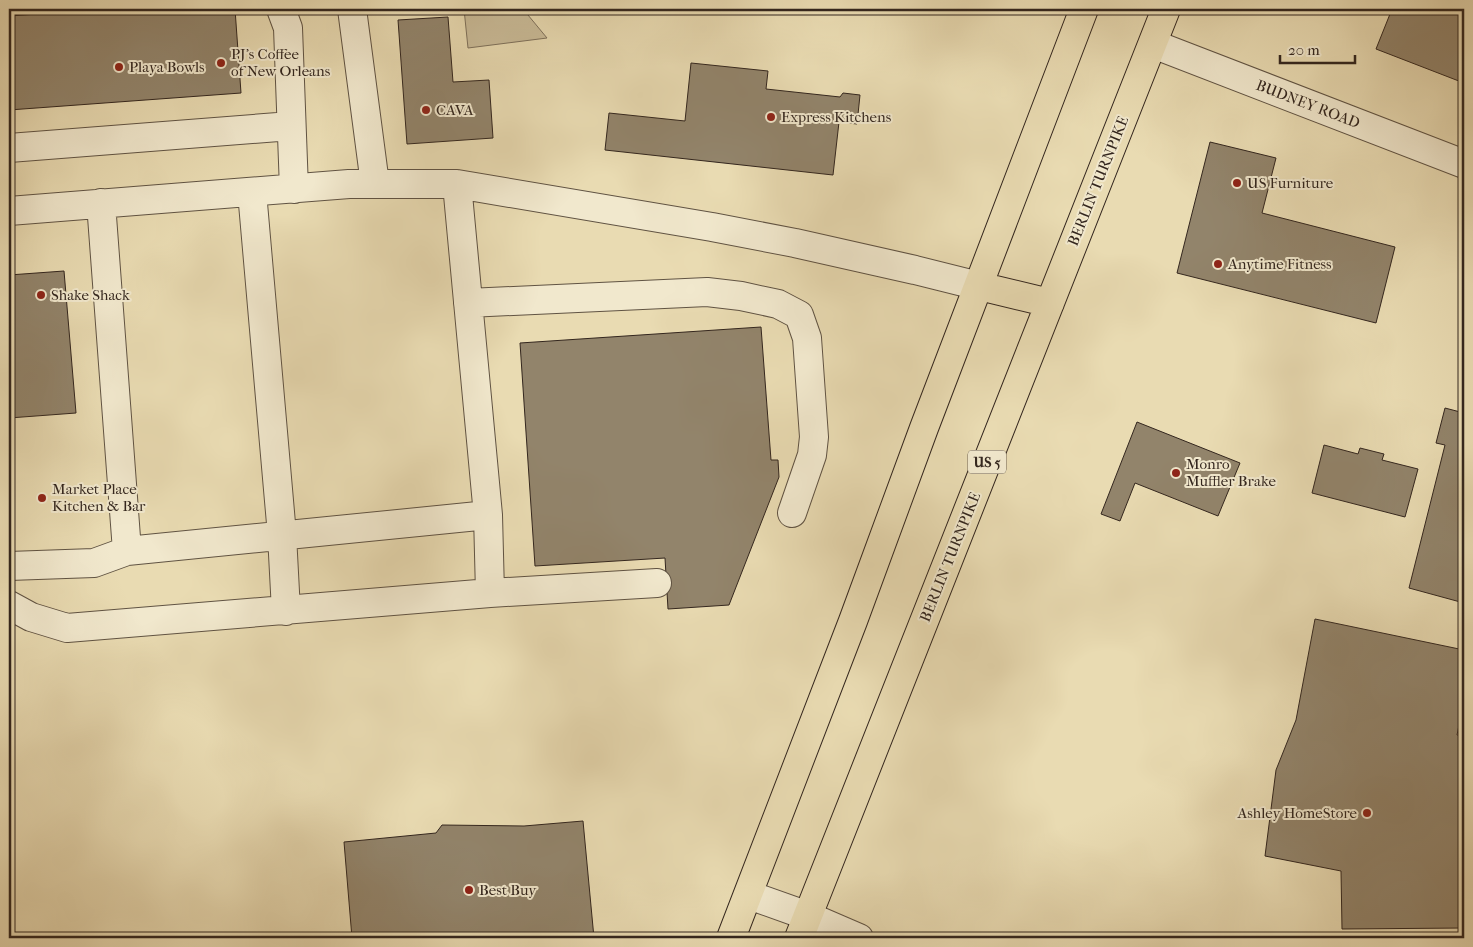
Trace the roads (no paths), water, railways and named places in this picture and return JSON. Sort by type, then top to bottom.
[{"type":"highway","points":[[731,938],[749,895],[1084,9]]},
{"type":"highway","name":"BERLIN TURNPIKE","points":[[803,927],[1166,9]]},
{"type":"highway","points":[[979,286],[1050,303]]},
{"type":"street","points":[[281,9],[288,28],[294,189]]},
{"type":"street","points":[[352,9],[375,184]]},
{"type":"street","name":"BUDNEY ROAD","points":[[1152,44],[1464,164]]},
{"type":"street","points":[[9,148],[291,126]]},
{"type":"street","points":[[9,211],[350,184],[457,184],[712,227],[906,268],[979,286]]},
{"type":"street","points":[[457,184],[488,515],[490,594]]},
{"type":"street","points":[[252,192],[282,535],[286,611]]},
{"type":"street","points":[[101,203],[127,551]]},
{"type":"street","points":[[468,303],[706,292],[741,296],[778,304],[799,315],[806,338],[814,437],[812,455],[792,513]]},
{"type":"street","points":[[9,566],[94,563],[127,551],[488,515]]},
{"type":"street","points":[[9,605],[30,617],[67,628],[490,594],[657,583]]},
{"type":"street","points":[[749,895],[803,927],[859,938]]},
{"type":"place","name":"PJ's Coffee of New Orleans","points":[[221,63]]},
{"type":"place","name":"Playa Bowls","points":[[119,67]]},
{"type":"place","name":"CAVA","points":[[426,110]]},
{"type":"place","name":"Express Kitchens","points":[[771,117]]},
{"type":"place","name":"US Furniture","points":[[1237,183]]},
{"type":"place","name":"Anytime Fitness","points":[[1218,264]]},
{"type":"place","name":"Shake Shack","points":[[41,295]]},
{"type":"place","name":"Monro Muffler Brake","points":[[1176,473]]},
{"type":"place","name":"Market Place Kitchen & Bar","points":[[42,498]]},
{"type":"place","name":"Ashley HomeStore","points":[[1367,813]]},
{"type":"place","name":"Best Buy","points":[[469,890]]}]
